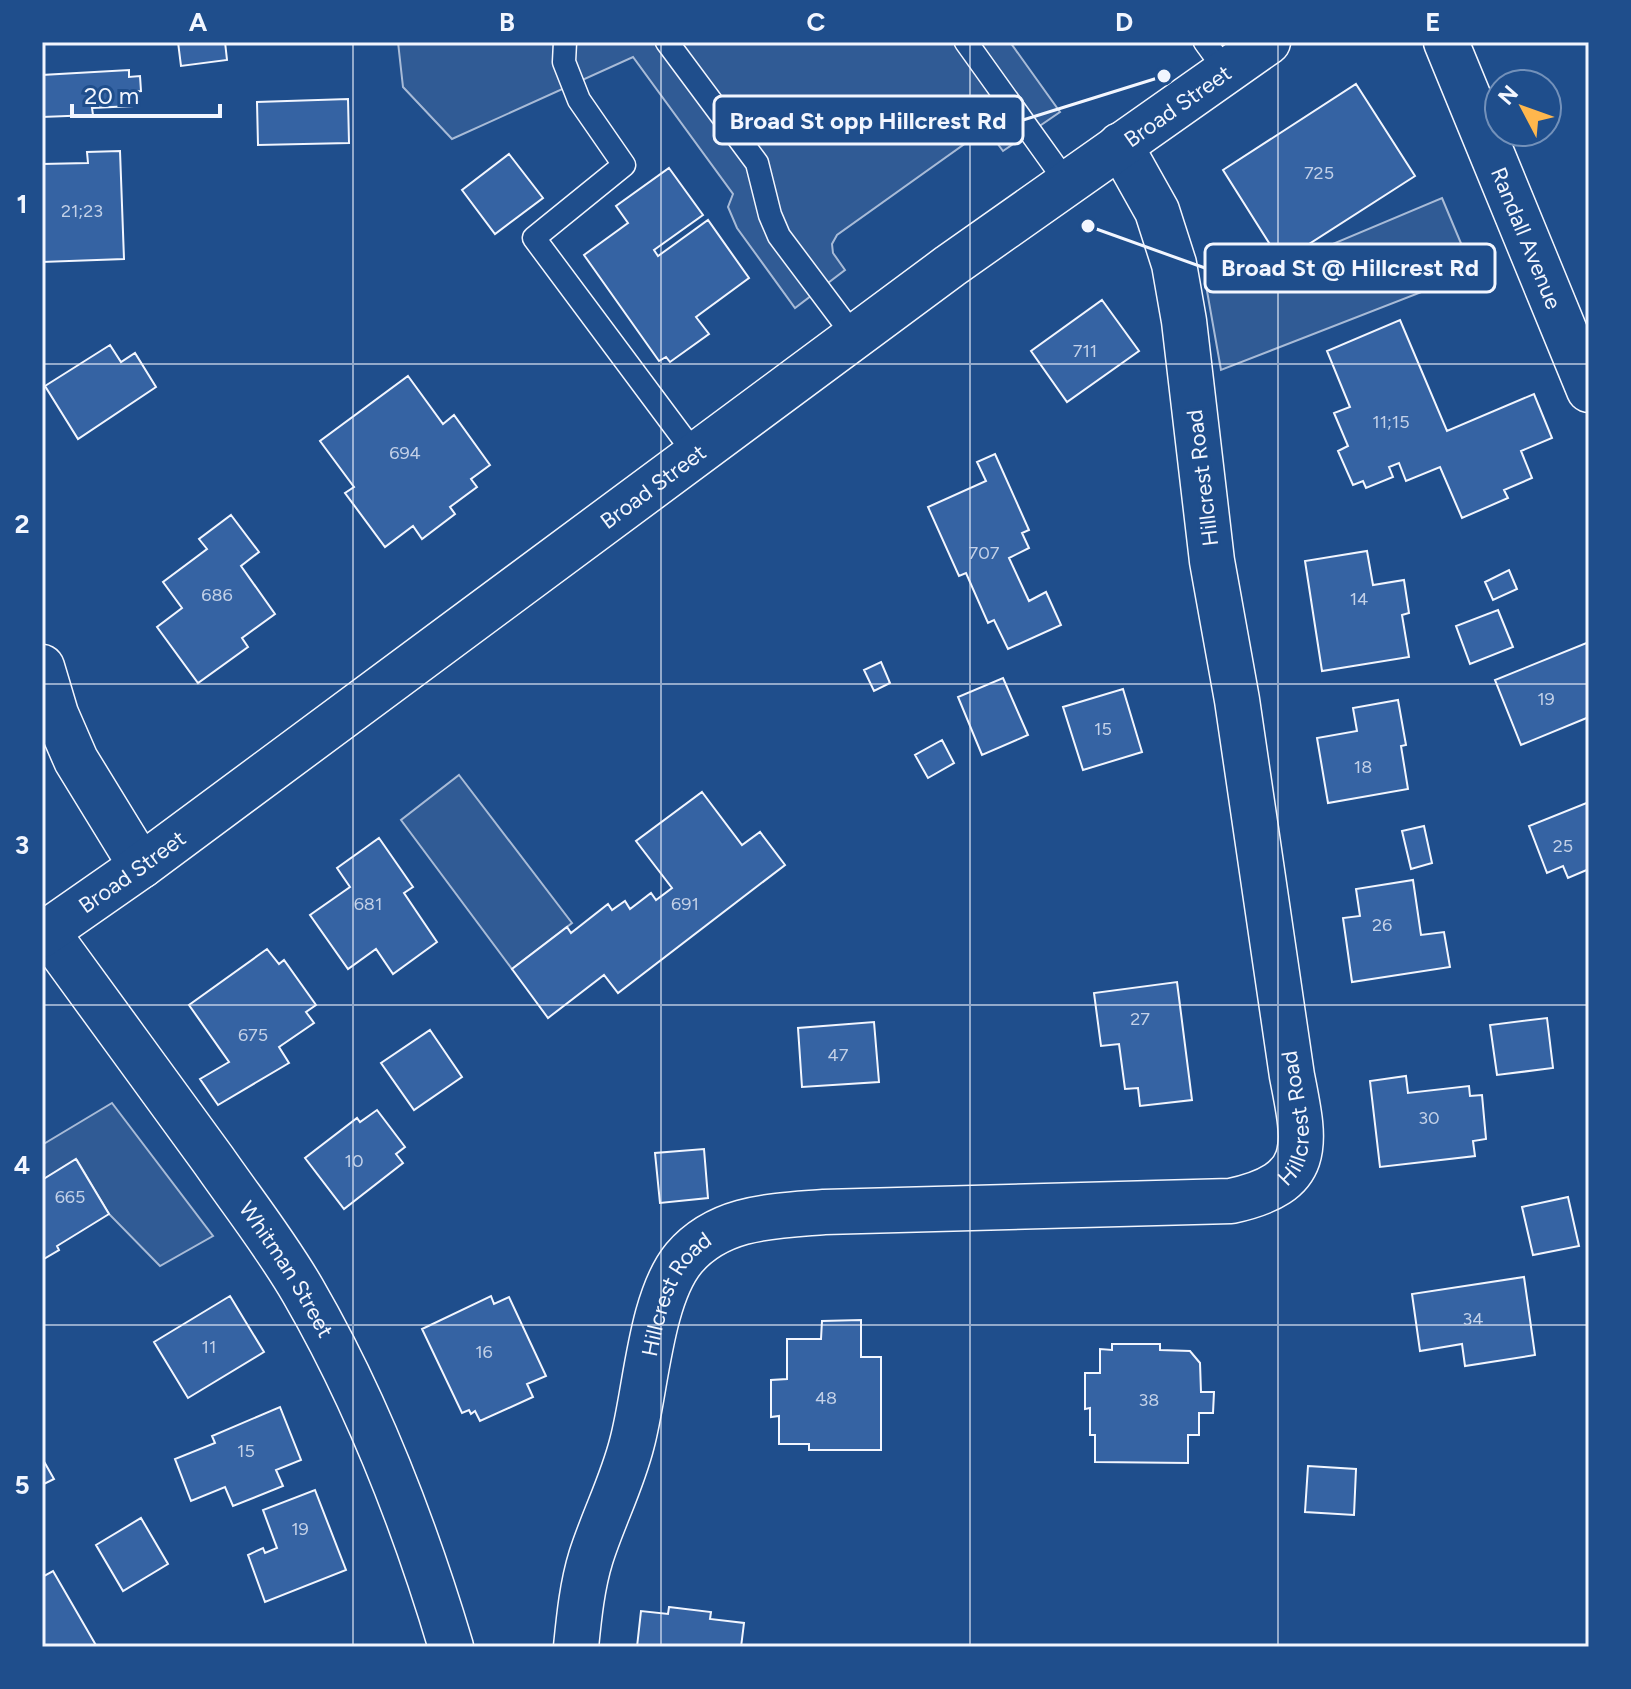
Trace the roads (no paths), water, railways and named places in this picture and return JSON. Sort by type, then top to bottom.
[{"type":"street","name":"Broad Street","points":[[44,934],[141,866],[854,336],[1120,145],[1216,57],[1268,42]]},
{"type":"street","name":"Randall Avenue","points":[[1446,42],[1589,390]]},
{"type":"street","name":"Hillcrest Road","points":[[576,1647],[591,1559],[627,1464],[641,1412],[658,1315],[683,1259],[703,1241],[728,1226],[762,1217],[824,1212],[1231,1201],[1270,1190],[1298,1162],[1303,1130],[1237,700],[1212,561],[1184,321],[1174,264],[1157,211],[1120,145]]},
{"type":"street","points":[[42,667],[56,714],[76,760],[141,866]]},
{"type":"street","name":"Whitman Street","points":[[44,934],[249,1210],[302,1289],[346,1370],[390,1469],[424,1557],[451,1647]]},
{"type":"lane","points":[[565,42],[564,62],[579,100],[624,165],[534,238],[695,454]]},
{"type":"lane","points":[[667,42],[757,163],[770,215],[779,236],[854,336]]},
{"type":"lane","points":[[966,42],[1067,183]]},
{"type":"place","name":"Broad St opp Hillcrest Rd","points":[[1164,76]]},
{"type":"place","name":"Broad St @ Hillcrest Rd","points":[[1088,226]]}]
